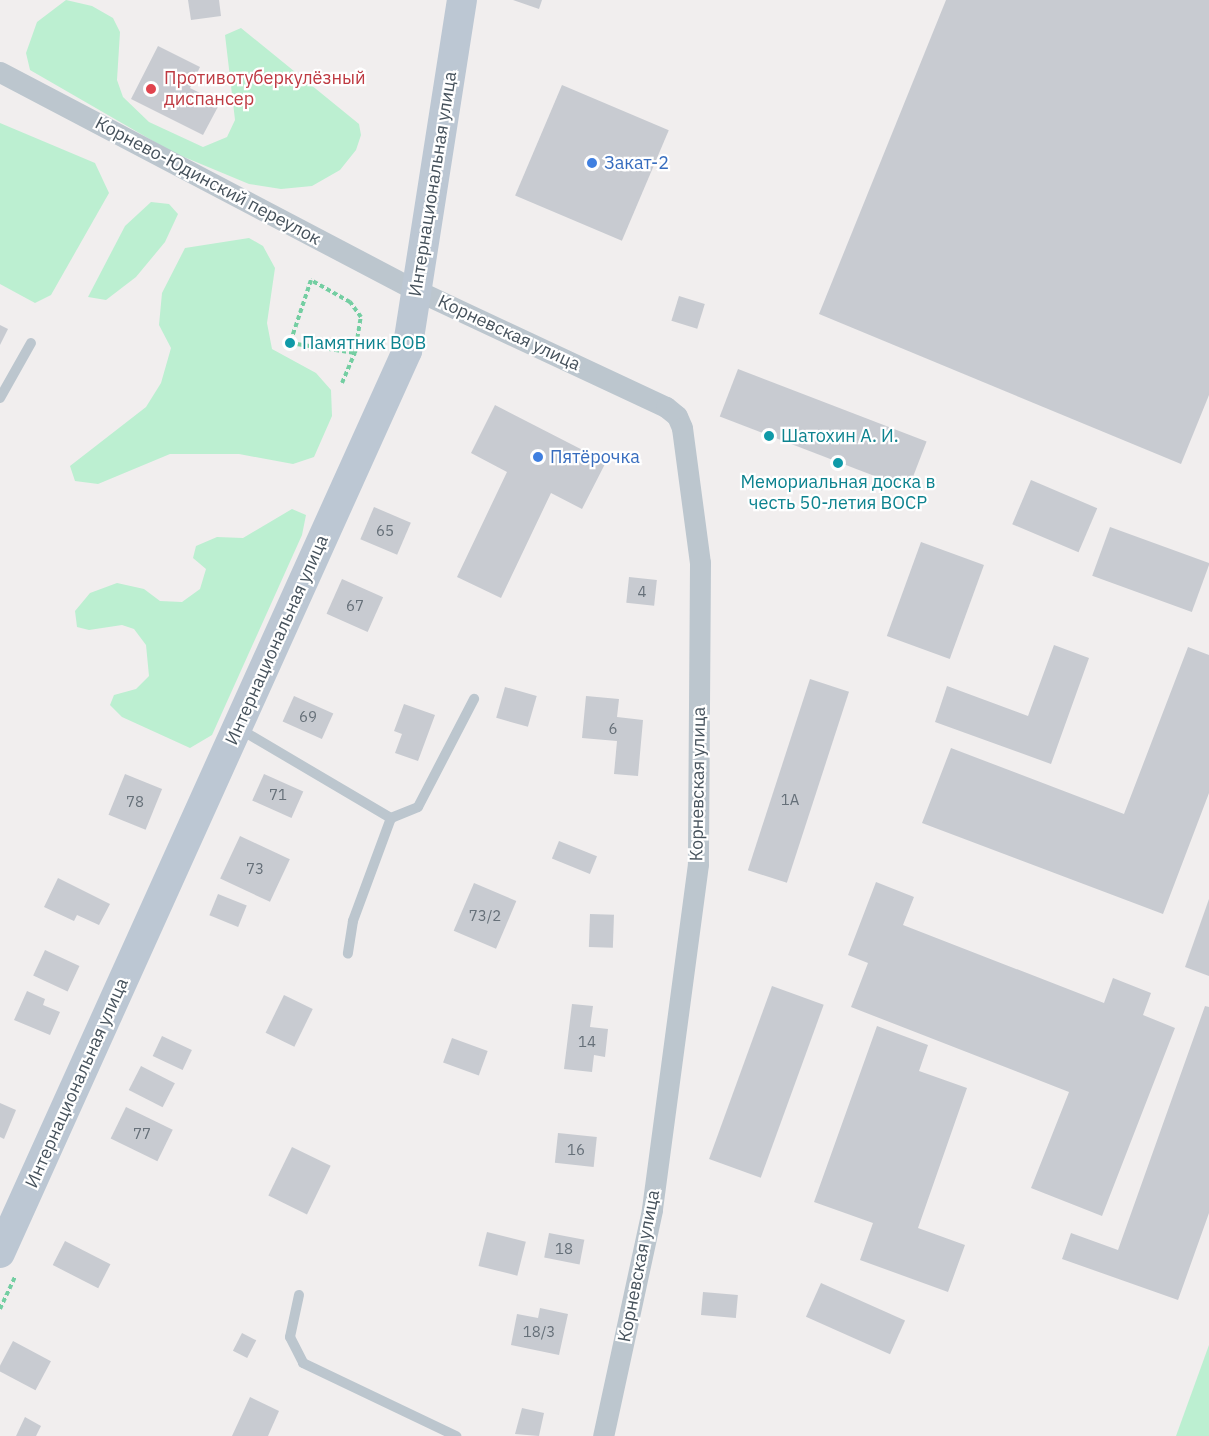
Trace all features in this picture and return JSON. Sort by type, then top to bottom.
[{"type":"street","name":"Интернациональная улица","points":[[0,1253],[406,351],[462,0]]},
{"type":"street","name":"Корнево-Юдинский переулок","points":[[0,72],[417,290]]},
{"type":"street","name":"Корневская улица","points":[[417,290],[666,407],[677,416],[682,428],[700,563],[698,864],[652,1210],[603,1436]]},
{"type":"lane","points":[[0,398],[30,343]]},
{"type":"lane","points":[[348,954],[353,921],[392,818],[418,807],[474,699]]},
{"type":"lane","points":[[237,728],[392,818]]},
{"type":"lane","points":[[299,1295],[290,1338],[303,1363],[456,1436]]},
{"type":"path","points":[[342,383],[355,353],[361,318],[350,302],[312,280],[290,343],[355,353]]},
{"type":"green space","points":[[66,0],[92,6],[113,18],[120,32],[117,80],[123,97],[149,122],[203,147],[227,137],[235,120],[225,35],[241,28],[359,124],[361,135],[356,150],[340,170],[312,186],[281,189],[249,184],[172,152],[30,70],[26,53],[37,22]]},
{"type":"green space","points":[[0,123],[95,163],[109,193],[51,295],[35,303],[0,284]]},
{"type":"green space","points":[[151,202],[169,204],[178,214],[165,242],[136,277],[106,300],[88,297],[125,226]]},
{"type":"green space","points":[[249,238],[263,246],[275,268],[267,323],[272,349],[316,373],[331,390],[332,416],[314,457],[293,464],[239,454],[170,454],[98,484],[75,481],[70,466],[146,407],[161,383],[171,348],[159,325],[162,293],[185,248]]},
{"type":"green space","points":[[292,509],[306,515],[302,535],[212,735],[190,748],[122,717],[110,705],[114,695],[136,689],[149,676],[146,645],[134,629],[122,625],[89,630],[77,627],[75,611],[90,593],[117,583],[144,589],[160,601],[182,602],[200,589],[206,569],[193,558],[196,546],[217,537],[243,538]]},
{"type":"green space","points":[[1209,1345],[1209,1436],[1176,1436]]},
{"type":"building","points":[[188,0],[219,0],[221,16],[191,20]]},
{"type":"building","points":[[513,0],[542,0],[539,9]]},
{"type":"building","points":[[946,0],[1209,0],[1209,395],[1181,464],[819,314]]},
{"type":"building","points":[[158,46],[200,67],[190,88],[220,103],[203,135],[131,99]]},
{"type":"building","name":"Закат-2","points":[[562,85],[669,130],[622,241],[515,195]]},
{"type":"building","points":[[679,296],[705,304],[697,329],[671,321]]},
{"type":"building","points":[[0,325],[8,329],[0,345]]},
{"type":"building","points":[[738,369],[927,441],[908,489],[720,417]]},
{"type":"building","points":[[495,405],[606,462],[582,509],[551,493],[501,598],[457,577],[507,472],[471,453]]},
{"type":"building","points":[[1031,480],[1097,508],[1079,552],[1012,524]]},
{"type":"building","points":[[374,507],[411,523],[397,555],[360,539]]},
{"type":"building","points":[[1110,527],[1209,563],[1192,612],[1092,576]]},
{"type":"building","points":[[921,542],[984,565],[950,659],[887,636]]},
{"type":"building","points":[[629,577],[657,580],[654,606],[626,603]]},
{"type":"building","points":[[342,579],[383,597],[368,632],[327,614]]},
{"type":"building","points":[[1054,645],[1089,658],[1051,764],[935,722],[947,686],[1028,716]]},
{"type":"building","points":[[1188,647],[1209,655],[1209,793],[1163,914],[922,823],[951,748],[1124,814]]},
{"type":"building","points":[[810,679],[849,692],[787,883],[748,870]]},
{"type":"building","points":[[505,687],[537,696],[528,727],[496,718]]},
{"type":"building","points":[[294,696],[333,713],[322,739],[283,722]]},
{"type":"building","points":[[586,696],[619,699],[617,717],[643,720],[638,776],[614,774],[617,741],[582,738]]},
{"type":"building","points":[[404,704],[435,715],[418,761],[395,753],[402,734],[394,731]]},
{"type":"building","points":[[125,774],[162,789],[146,830],[109,815]]},
{"type":"building","points":[[264,774],[303,791],[291,818],[252,800]]},
{"type":"building","points":[[240,836],[290,859],[270,902],[220,879]]},
{"type":"building","points":[[559,841],[597,856],[590,874],[552,859]]},
{"type":"building","points":[[58,878],[110,904],[99,925],[77,915],[74,921],[44,907]]},
{"type":"building","points":[[876,882],[914,897],[903,925],[1104,1003],[1113,978],[1151,993],[1143,1015],[1175,1028],[1102,1216],[1031,1188],[1069,1092],[851,1007],[868,963],[848,955]]},
{"type":"building","points":[[474,883],[516,901],[496,949],[454,931]]},
{"type":"building","points":[[218,894],[247,906],[238,927],[209,915]]},
{"type":"building","points":[[1209,899],[1209,976],[1185,967]]},
{"type":"building","points":[[590,914],[614,915],[613,948],[589,947]]},
{"type":"building","points":[[45,950],[79,966],[68,991],[33,975]]},
{"type":"building","points":[[772,986],[824,1005],[761,1178],[709,1159]]},
{"type":"building","points":[[27,991],[45,999],[43,1005],[60,1012],[50,1035],[14,1020]]},
{"type":"building","points":[[284,995],[313,1009],[294,1047],[266,1033]]},
{"type":"building","points":[[572,1004],[593,1006],[590,1027],[608,1029],[605,1057],[594,1055],[592,1072],[564,1069]]},
{"type":"building","points":[[1205,1006],[1209,1007],[1209,1213],[1178,1300],[1062,1259],[1071,1233],[1118,1250]]},
{"type":"building","points":[[877,1026],[928,1045],[919,1071],[967,1088],[918,1228],[965,1245],[948,1292],[860,1260],[873,1223],[814,1202]]},
{"type":"building","points":[[162,1036],[192,1050],[183,1070],[153,1056]]},
{"type":"building","points":[[452,1038],[488,1051],[479,1075],[443,1062]]},
{"type":"building","points":[[141,1066],[175,1083],[163,1107],[129,1090]]},
{"type":"building","points":[[0,1103],[16,1110],[4,1139],[0,1137]]},
{"type":"building","points":[[126,1107],[173,1130],[157,1161],[111,1138]]},
{"type":"building","points":[[558,1133],[597,1137],[594,1167],[555,1163]]},
{"type":"building","points":[[292,1147],[331,1166],[307,1214],[268,1196]]},
{"type":"building","points":[[487,1232],[526,1242],[517,1276],[479,1266]]},
{"type":"building","points":[[549,1233],[584,1240],[580,1264],[544,1258]]},
{"type":"building","points":[[65,1241],[110,1264],[98,1288],[53,1265]]},
{"type":"building","points":[[821,1283],[905,1320],[890,1354],[806,1317]]},
{"type":"building","points":[[703,1292],[738,1295],[736,1318],[701,1315]]},
{"type":"building","points":[[540,1308],[568,1314],[559,1355],[511,1345],[517,1314],[538,1318]]},
{"type":"building","points":[[242,1333],[256,1340],[247,1358],[233,1351]]},
{"type":"building","points":[[13,1341],[51,1361],[35,1390],[0,1371],[0,1365]]},
{"type":"building","points":[[250,1397],[279,1411],[268,1436],[232,1436]]},
{"type":"building","points":[[522,1408],[544,1413],[539,1436],[515,1434]]},
{"type":"building","points":[[25,1417],[41,1426],[36,1436],[16,1436]]},
{"type":"place","name":"Противотуберкулёзный диспансер","points":[[151,89]]},
{"type":"place","name":"Закат-2","points":[[592,163]]},
{"type":"place","name":"Памятник ВОВ","points":[[290,343]]},
{"type":"place","name":"Шатохин А. И.","points":[[769,436]]},
{"type":"place","name":"Пятёрочка","points":[[538,457]]},
{"type":"place","name":"Мемориальная доска в честь 50-летия ВОСР","points":[[838,463]]}]
